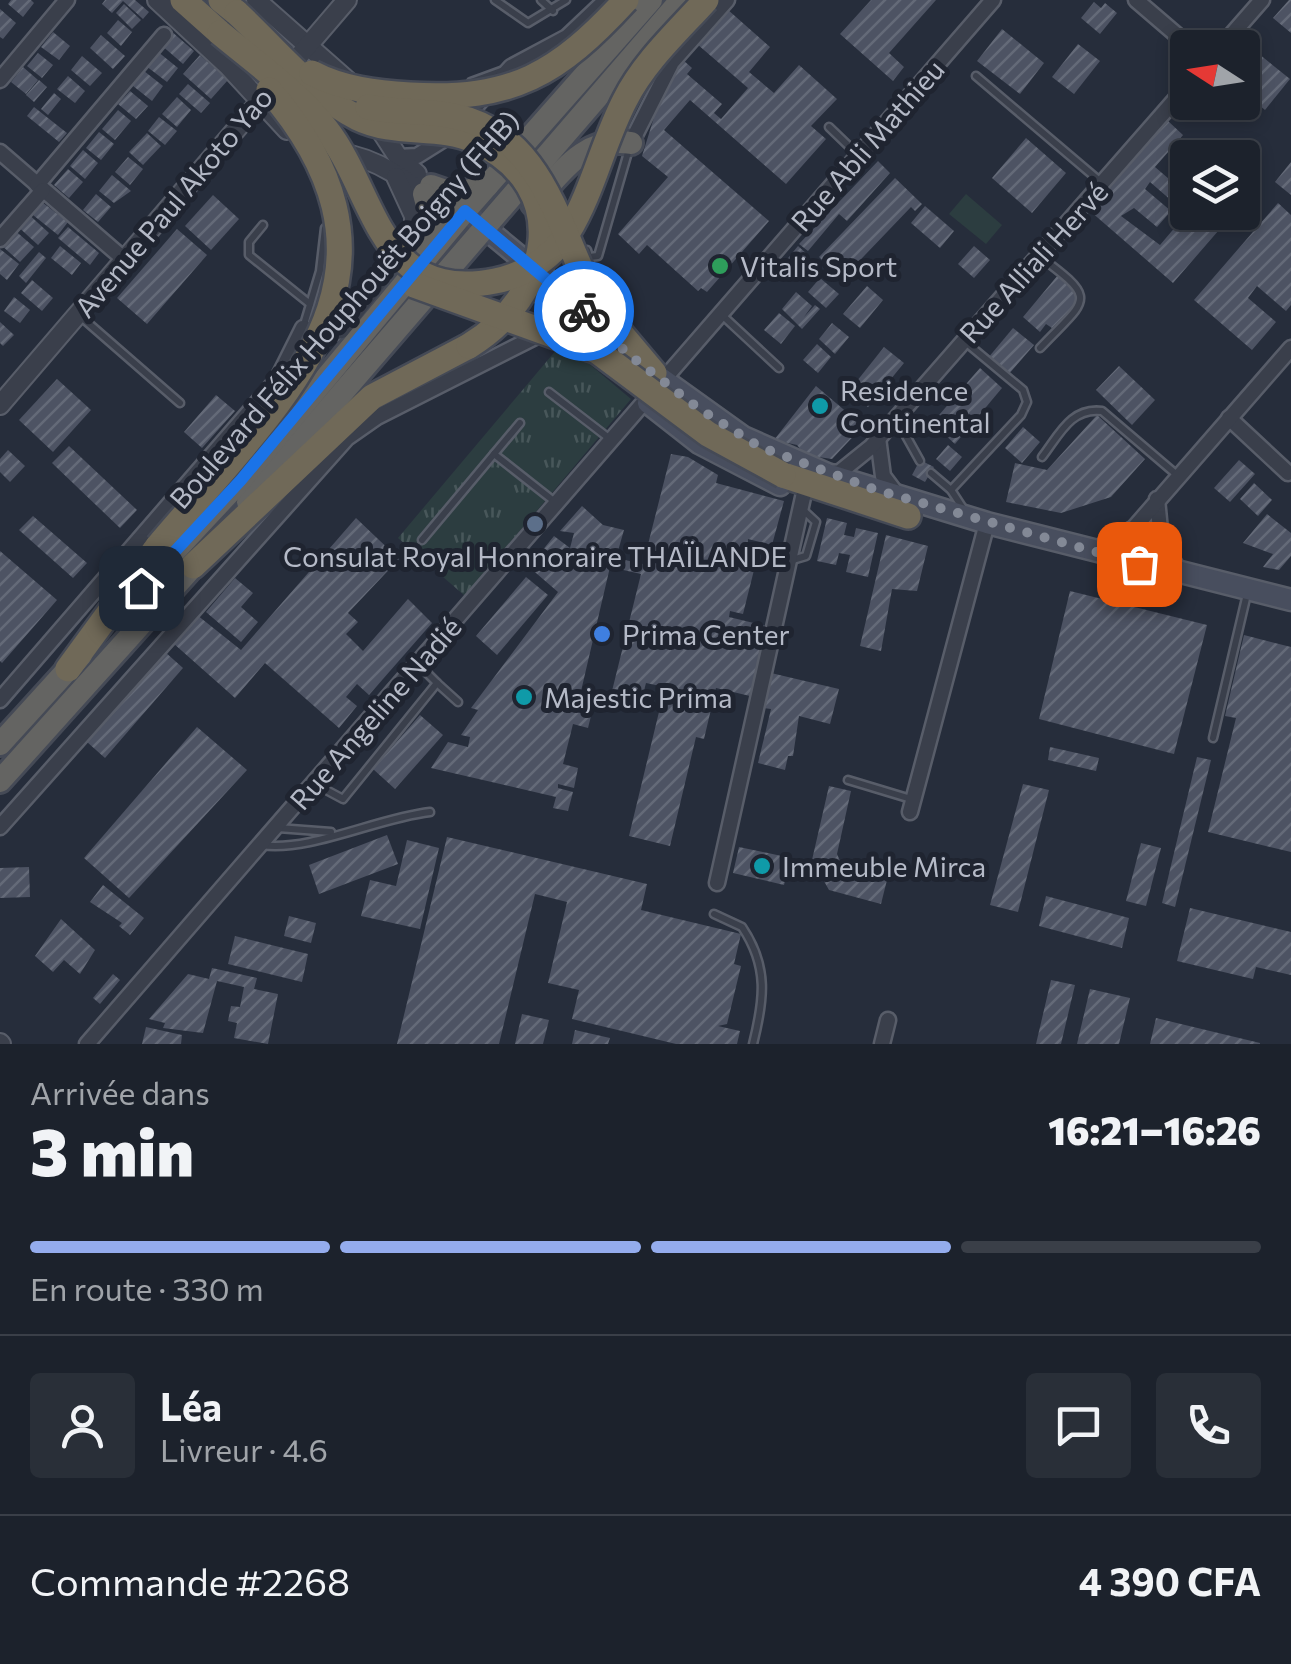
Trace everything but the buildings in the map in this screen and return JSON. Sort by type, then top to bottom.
[{"type":"highway","points":[[183,0],[240,11],[285,56],[336,83],[386,93],[462,96],[494,93],[543,76],[590,40],[626,0]]},
{"type":"highway","name":"Boulevard Félix Houphouët Boigny (FHB)","points":[[0,744],[241,480],[424,241],[462,216],[650,0]]},
{"type":"highway","name":"Boulevard Félix Houphouët Boigny (FHB)","points":[[0,781],[193,566],[681,0]]},
{"type":"highway","points":[[240,11],[315,100],[376,227],[406,262],[456,283],[514,277],[540,263],[569,232],[628,95],[706,0]]},
{"type":"highway","points":[[68,669],[158,546],[308,363],[320,341],[336,280],[338,217],[318,159],[289,113],[240,11]]},
{"type":"highway","points":[[315,100],[456,116],[516,148],[543,180],[578,272],[600,310],[658,377]]},
{"type":"highway","points":[[193,566],[372,397],[502,324],[517,308],[535,272],[541,232],[538,212],[522,180],[494,152],[457,135],[378,126],[315,100]]},
{"type":"highway","points":[[315,100],[350,214],[366,242],[403,279],[460,305],[529,323],[596,351],[708,434],[783,475],[903,506]]},
{"type":"highway","points":[[482,233],[531,206],[589,148],[604,142],[631,143]]},
{"type":"highway","points":[[424,241],[427,190],[454,194],[490,184]]},
{"type":"main road","points":[[462,216],[658,377],[760,447],[903,506],[971,526],[987,524]]},
{"type":"main road","points":[[569,306],[645,400],[679,429],[802,500],[966,514],[987,524],[1291,600]]},
{"type":"street","points":[[0,80],[67,0]]},
{"type":"street","points":[[156,0],[228,66],[282,128],[314,146],[395,163],[462,216]]},
{"type":"street","name":"Avenue Paul Akoto Yao","points":[[0,405],[347,0]]},
{"type":"street","points":[[395,163],[417,156],[449,136],[511,68],[567,37],[606,0]]},
{"type":"street","points":[[631,143],[672,62],[726,0]]},
{"type":"street","name":"Rue Abli Mathieu","points":[[658,377],[721,314],[993,0]]},
{"type":"street","points":[[1136,0],[1171,30]]},
{"type":"street","points":[[1236,30],[1262,0]]},
{"type":"street","points":[[228,66],[258,57],[264,46],[240,11]]},
{"type":"street","points":[[0,700],[277,380],[303,328],[328,334],[342,331],[424,241],[395,163],[356,88],[308,44],[240,11]]},
{"type":"street","points":[[0,239],[164,35]]},
{"type":"street","points":[[282,128],[284,100],[308,73],[328,64]]},
{"type":"street","name":"Rue Alliali Hervé","points":[[826,474],[840,472],[878,437],[1170,106]]},
{"type":"street","points":[[0,152],[125,260]]},
{"type":"street","points":[[0,827],[347,438],[377,417],[553,328],[569,306]]},
{"type":"street","points":[[1093,551],[1134,528],[1291,348]]},
{"type":"street","name":"Rue Angeline Nadié","points":[[87,1044],[611,440],[645,400],[658,377]]},
{"type":"street","points":[[1230,418],[1288,473]]},
{"type":"street","points":[[878,437],[883,476],[903,506]]},
{"type":"street","points":[[717,884],[802,500]]},
{"type":"street","points":[[1157,500],[1161,540],[1180,574]]},
{"type":"street","points":[[911,806],[987,524]]},
{"type":"street","points":[[882,1044],[888,1020]]},
{"type":"lane","points":[[496,0],[528,23],[553,12],[566,0]]},
{"type":"lane","points":[[540,0],[553,12]]},
{"type":"lane","points":[[451,90],[511,68]]},
{"type":"lane","points":[[976,76],[1103,184]]},
{"type":"lane","points":[[829,127],[858,155]]},
{"type":"lane","points":[[588,250],[590,257],[598,256],[631,143]]},
{"type":"lane","points":[[263,225],[249,242],[248,256],[310,304]]},
{"type":"lane","points":[[303,328],[326,227]]},
{"type":"lane","points":[[1038,256],[1078,285],[1083,296],[1080,306],[1040,348]]},
{"type":"lane","points":[[78,314],[180,403]]},
{"type":"lane","points":[[721,314],[780,368]]},
{"type":"lane","points":[[951,490],[1022,415],[1027,402],[1024,390],[964,340]]},
{"type":"lane","points":[[549,392],[611,440]]},
{"type":"lane","points":[[679,429],[698,408]]},
{"type":"lane","points":[[1042,457],[1077,412],[1102,411],[1178,476]]},
{"type":"lane","points":[[896,417],[920,461]]},
{"type":"lane","points":[[422,540],[520,423]]},
{"type":"lane","points":[[494,454],[556,503]]},
{"type":"lane","points":[[931,473],[951,490],[966,514]]},
{"type":"lane","points":[[1214,738],[1248,590]]},
{"type":"lane","points":[[417,664],[458,702]]},
{"type":"lane","points":[[314,784],[343,800],[438,683]]},
{"type":"lane","points":[[848,780],[911,806]]},
{"type":"lane","points":[[260,844],[293,847],[337,832],[430,812]]},
{"type":"lane","points":[[276,828],[337,832]]},
{"type":"lane","points":[[714,914],[742,928],[762,974],[764,997],[753,1044]]},
{"type":"green space","points":[[966,194],[1002,225],[986,244],[949,214]]},
{"type":"green space","points":[[563,342],[631,399],[465,596],[398,538]]},
{"type":"way so far","points":[[584,311],[628,354],[698,408],[760,447],[876,490],[1139,564]]},
{"type":"place","name":"Vitalis Sport","points":[[720,266]]},
{"type":"place","name":"Residence Continental","points":[[820,406]]},
{"type":"place","name":"Consulat Royal Honnoraire THAÏLANDE","points":[[535,524]]},
{"type":"place","name":"Prima Center","points":[[602,634]]},
{"type":"place","name":"Majestic Prima","points":[[524,697]]},
{"type":"place","name":"Immeuble Mirca","points":[[762,866]]},
{"type":"route","points":[[141,588],[241,480],[465,211],[584,311]]}]
